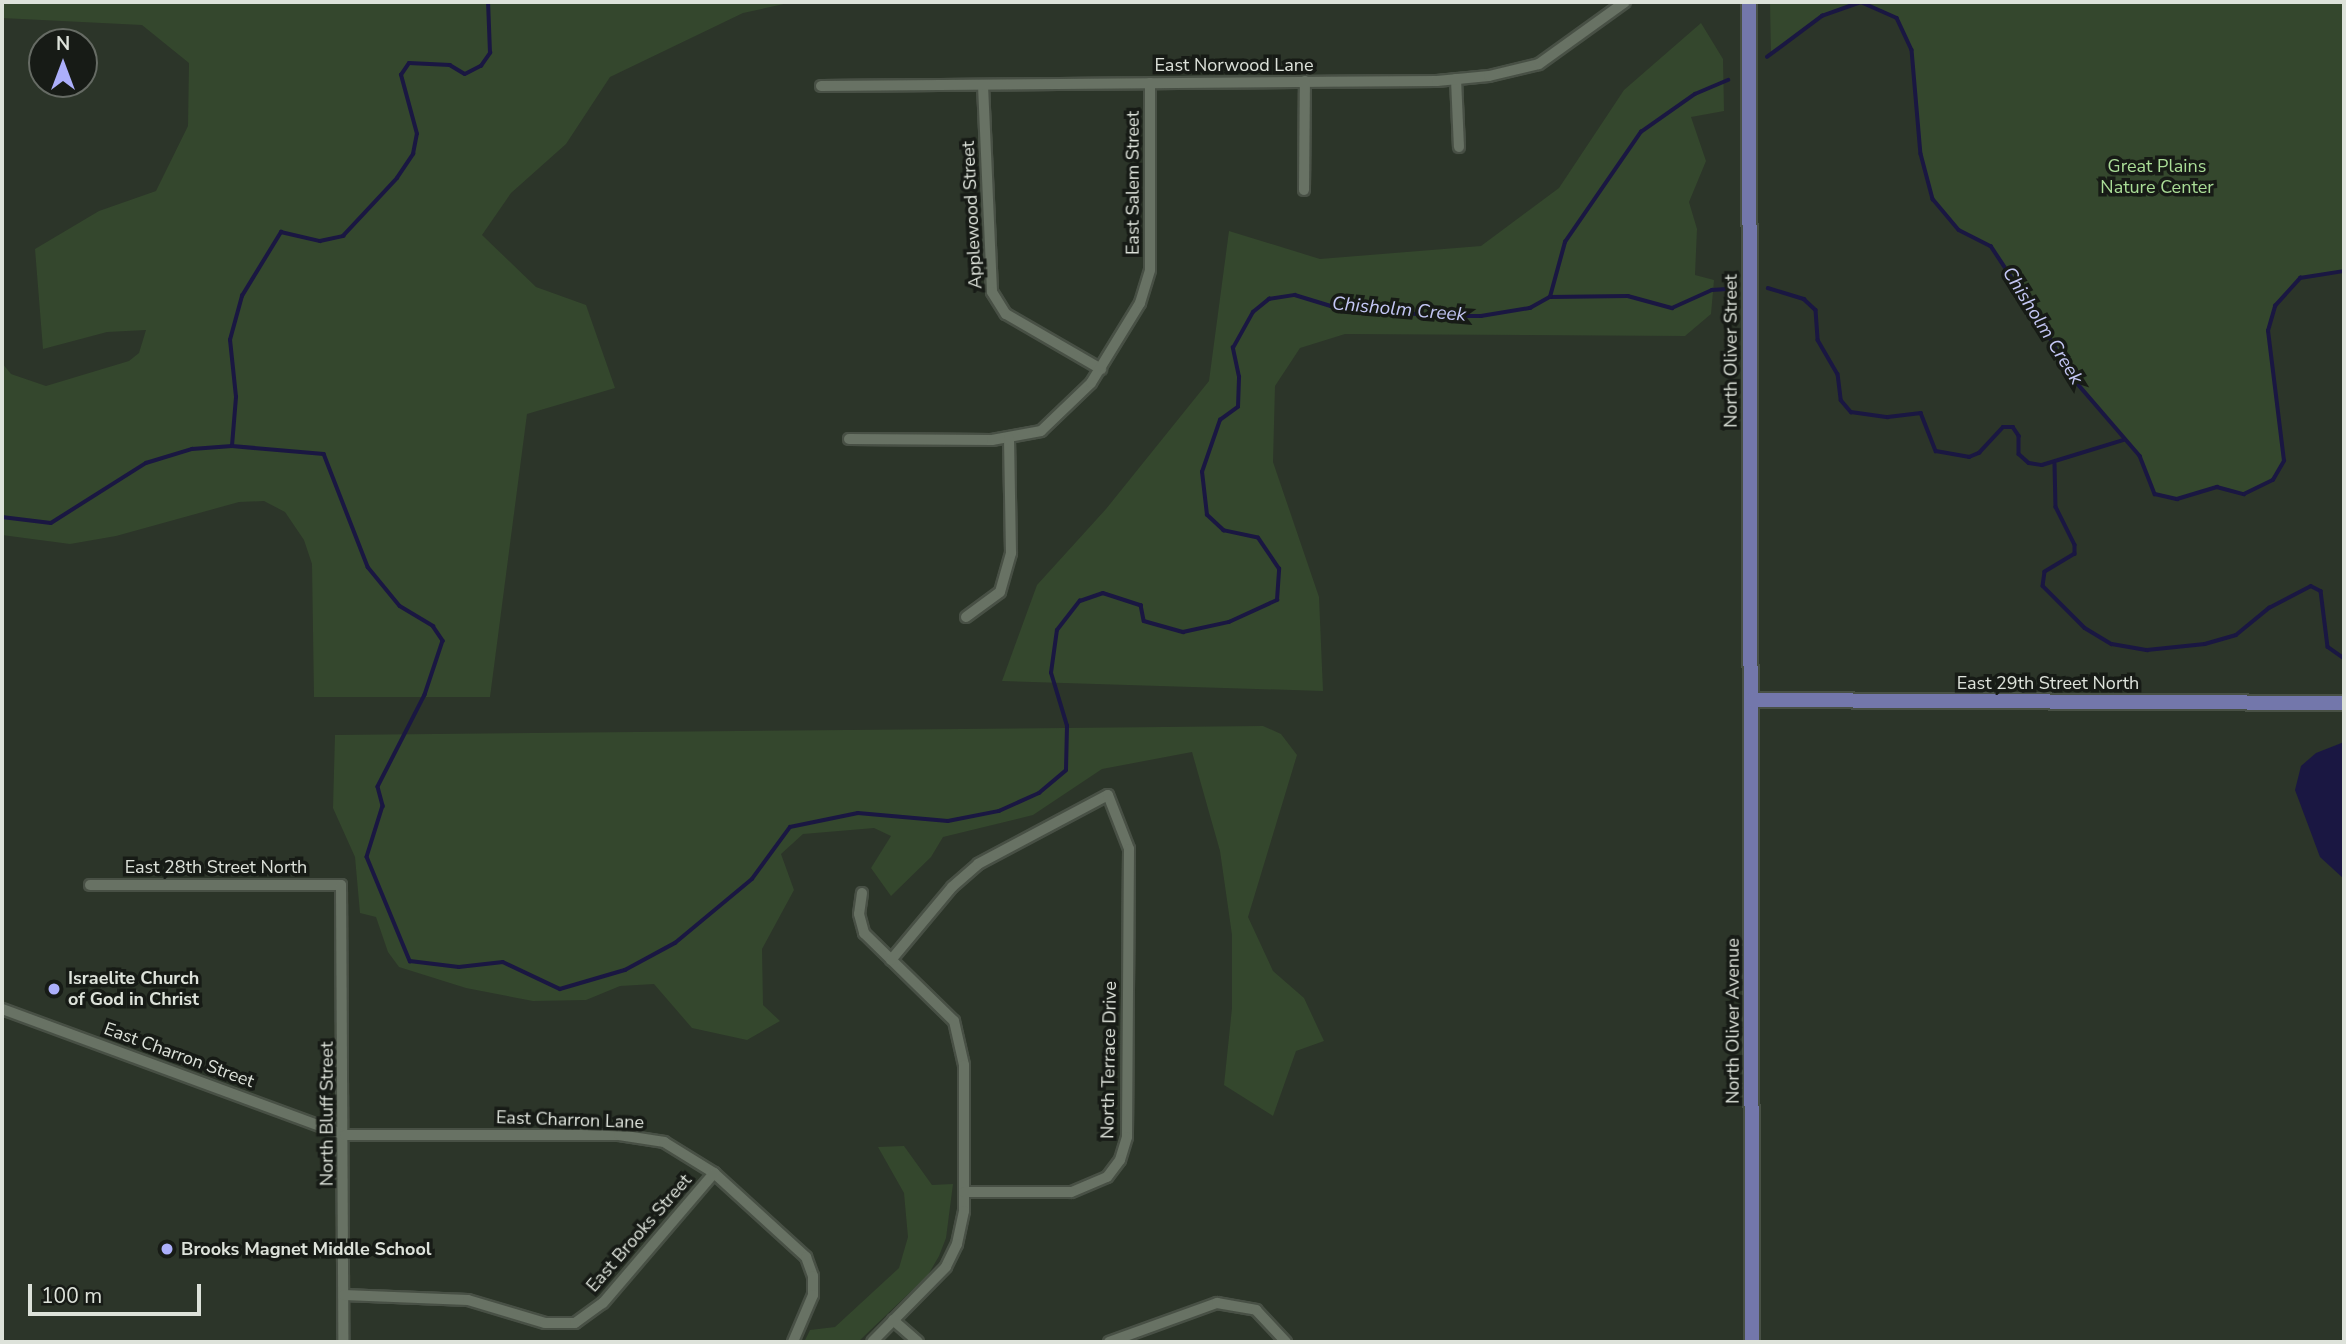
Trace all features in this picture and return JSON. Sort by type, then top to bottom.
[{"type":"main road","name":"North Oliver Street","points":[[1749,2],[1752,700]]},
{"type":"main road","name":"East 29th Street North","points":[[1752,700],[2338,703]]},
{"type":"main road","name":"North Oliver Avenue","points":[[1752,700],[1752,1342]]},
{"type":"street","name":"East Norwood Lane","points":[[821,86],[1456,79],[1539,64],[1625,2]]},
{"type":"street","points":[[1456,79],[1460,147]]},
{"type":"street","points":[[1304,190],[1305,82]]},
{"type":"street","name":"East Salem Street","points":[[849,439],[1009,438],[1041,431],[1101,369],[1140,303],[1150,270],[1150,83]]},
{"type":"street","name":"Applewood Street","points":[[984,85],[992,292],[1006,314],[1101,369]]},
{"type":"street","points":[[966,617],[1000,592],[1011,553],[1009,438]]},
{"type":"street","name":"North Terrace Drive","points":[[891,960],[952,887],[978,864],[1108,795],[1129,849],[1127,1137],[1120,1160],[1107,1177],[1071,1192],[964,1192]]},
{"type":"street","name":"East 28th Street North","points":[[90,884],[341,885]]},
{"type":"street","name":"North Bluff Street","points":[[341,885],[345,1135],[343,1342]]},
{"type":"street","points":[[862,893],[859,914],[864,933],[940,1003],[962,1039],[964,1192],[957,1244],[946,1267],[872,1342]]},
{"type":"street","name":"East Charron Street","points":[[2,1009],[345,1135]]},
{"type":"street","name":"East Charron Lane","points":[[345,1135],[639,1136],[664,1142],[713,1173],[794,1242],[806,1257],[813,1286],[809,1312],[793,1342]]},
{"type":"street","name":"East Brooks Street","points":[[344,1295],[468,1300],[545,1322],[575,1324],[603,1303],[713,1173]]},
{"type":"street","points":[[1109,1342],[1217,1303],[1256,1310],[1286,1342]]},
{"type":"street","points":[[893,1320],[918,1342]]},
{"type":"green space","points":[[2,2],[793,2],[743,13],[610,77],[566,144],[511,193],[482,235],[536,287],[586,305],[615,388],[527,414],[490,697],[314,697],[312,564],[304,540],[285,512],[264,501],[239,502],[116,536],[70,544],[2,535],[2,363],[11,374],[46,386],[129,361],[139,353],[146,330],[107,332],[43,349],[35,249],[99,211],[156,191],[188,126],[189,63],[142,25],[2,18]]},
{"type":"green space","points":[[1770,2],[1861,2],[1822,16],[1771,54]]},
{"type":"green space","name":"Great Plains Nature Center","points":[[1861,2],[2344,2],[2344,271],[2300,278],[2275,306],[2268,331],[2284,461],[2273,480],[2244,494],[2217,487],[2177,499],[2155,494],[2140,456],[2071,376],[2042,323],[1991,246],[1959,230],[1933,199],[1921,154],[1912,50],[1897,18]]},
{"type":"green space","points":[[1701,23],[1723,59],[1724,111],[1691,117],[1706,161],[1689,202],[1697,229],[1695,275],[1714,280],[1711,314],[1685,336],[1345,334],[1300,348],[1275,386],[1273,462],[1319,597],[1323,691],[1002,681],[1037,585],[1106,509],[1209,381],[1229,231],[1320,259],[1481,246],[1559,188],[1624,90]]},
{"type":"green space","points":[[1263,726],[1281,734],[1297,755],[1248,917],[1273,971],[1304,998],[1324,1041],[1296,1051],[1273,1116],[1224,1085],[1232,1008],[1232,935],[1220,851],[1192,752],[1102,769],[1033,815],[943,837],[931,857],[891,896],[871,868],[891,836],[874,828],[803,834],[781,854],[794,890],[762,949],[763,1005],[780,1021],[747,1040],[692,1028],[654,984],[620,986],[586,1000],[533,1001],[466,988],[399,967],[388,952],[376,917],[360,913],[355,857],[333,808],[335,735]]},
{"type":"green space","points":[[904,1146],[932,1185],[953,1184],[946,1238],[939,1256],[928,1275],[858,1342],[804,1342],[810,1330],[835,1327],[899,1268],[908,1237],[904,1193],[878,1147]]},
{"type":"shaded area","points":[[2344,742],[2344,879],[2320,857],[2295,790],[2301,766],[2316,753]]},
{"type":"waterway","points":[[232,446],[236,397],[230,340],[242,296],[281,232],[320,241],[343,236],[397,178],[413,154],[417,134],[401,75],[409,63],[450,65],[465,74],[481,66],[490,53],[488,2]]},
{"type":"waterway","name":"Chisholm Creek","points":[[1767,57],[1822,16],[1861,2],[1897,18],[1912,50],[1921,154],[1933,199],[1959,230],[1991,246],[2042,323],[2071,376],[2140,456],[2155,494],[2177,499],[2217,487],[2244,494],[2273,480],[2284,461],[2268,331],[2275,306],[2300,278],[2344,271]]},
{"type":"waterway","points":[[2,517],[51,523],[146,463],[192,449],[232,446],[324,454],[368,567],[400,606],[433,626],[443,641],[425,695],[378,787],[383,806],[367,857],[410,961],[459,967],[503,962],[560,989],[625,970],[675,943],[752,879],[790,827],[858,813],[948,821],[999,811],[1039,793],[1066,770],[1067,726],[1051,673],[1057,630],[1080,601],[1103,593],[1141,605],[1144,621],[1183,632],[1229,622],[1277,600],[1279,569],[1258,538],[1224,531],[1207,515],[1202,472],[1220,420],[1238,407],[1239,377],[1233,348],[1253,312],[1269,299],[1295,295],[1331,306],[1438,316],[1481,316],[1530,308],[1550,297],[1565,242],[1641,132],[1695,94],[1728,80]]},
{"type":"waterway","points":[[1768,288],[1804,299],[1816,310],[1818,340],[1838,374],[1841,400],[1851,412],[1888,417],[1921,413],[1936,451],[1969,457],[1979,453],[2003,427],[2013,427],[2019,436],[2019,454],[2029,463],[2042,465],[2124,440]]},
{"type":"waterway","points":[[1550,297],[1628,296],[1672,308],[1712,290],[1727,289]]},
{"type":"waterway","points":[[2055,464],[2056,507],[2075,545],[2075,554],[2045,572],[2043,586],[2085,628],[2112,644],[2147,650],[2205,644],[2236,635],[2269,608],[2311,586],[2321,591],[2328,647],[2344,658]]},
{"type":"place","name":"Israelite Church of God in Christ","points":[[54,989]]},
{"type":"place","name":"Brooks Magnet Middle School","points":[[167,1249]]}]
